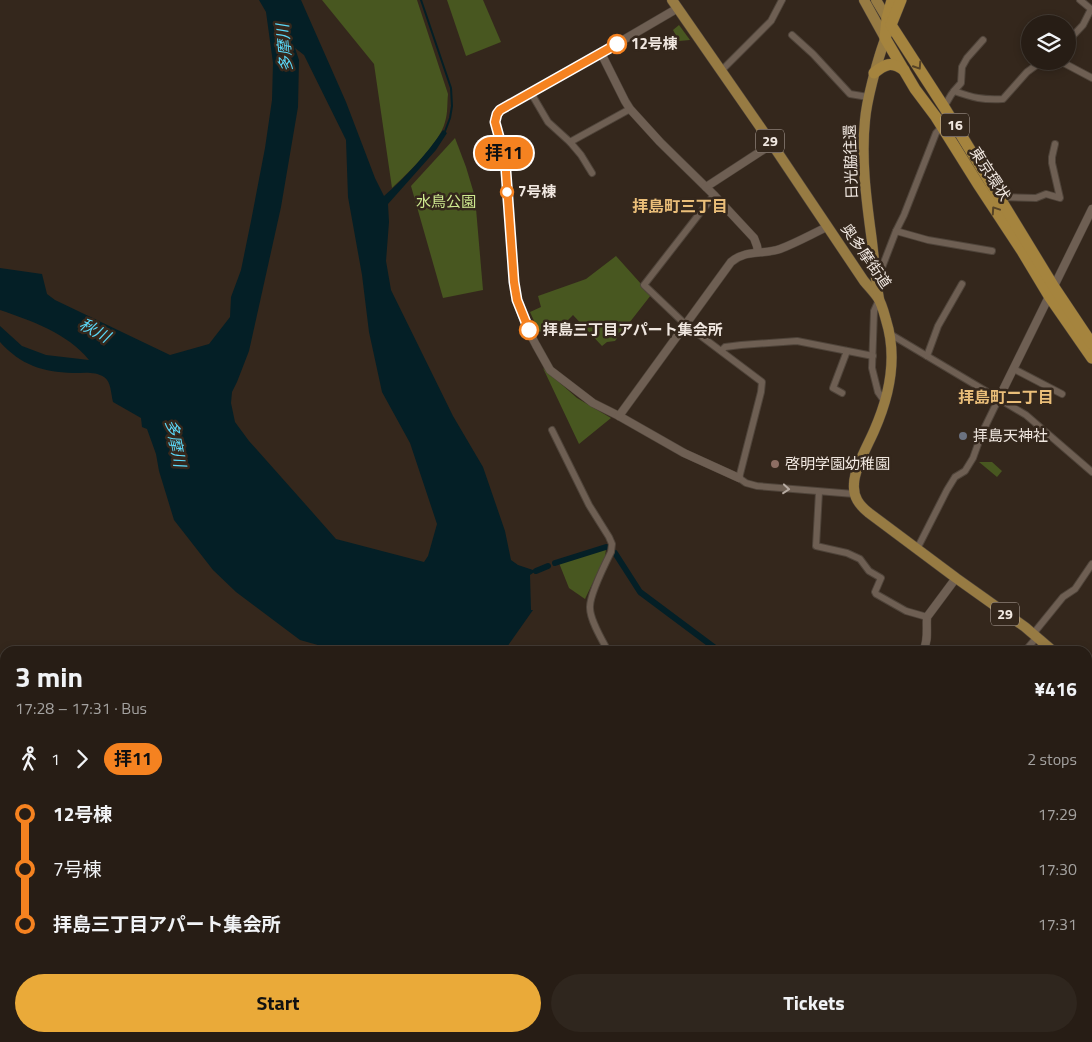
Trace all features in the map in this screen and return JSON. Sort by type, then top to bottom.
[{"type":"highway","points":[[885,38],[892,0]]},
{"type":"highway","points":[[889,22],[901,0]]},
{"type":"highway","name":"東京環状","points":[[889,22],[999,196],[1092,358]]},
{"type":"highway","name":"東京環状","points":[[885,38],[915,89],[942,127],[1022,251],[1092,344]]},
{"type":"highway","points":[[874,73],[889,64],[904,70]]},
{"type":"main road","points":[[864,0],[885,38]]},
{"type":"main road","points":[[876,0],[889,22]]},
{"type":"main road","name":"奥多摩街道","points":[[675,4],[722,70],[864,281],[879,300],[890,334],[893,361],[885,402],[855,475],[854,494]]},
{"type":"main road","name":"日光脇往還","points":[[879,300],[868,212],[863,147],[864,121],[868,97],[885,38]]},
{"type":"main road","name":"29","points":[[854,494],[862,507],[1047,646]]},
{"type":"street","points":[[722,70],[771,21],[782,0]]},
{"type":"street","points":[[1076,33],[1084,24],[1091,8],[1080,0]]},
{"type":"street","points":[[675,4],[602,53],[500,110],[497,114],[495,120],[505,158],[517,300],[526,324],[550,370],[587,399],[684,453],[746,483],[757,486],[854,494]]},
{"type":"street","points":[[792,35],[813,54],[850,94],[868,97]]},
{"type":"street","points":[[944,107],[951,94],[961,83],[962,68],[967,58],[983,40]]},
{"type":"street","points":[[602,53],[630,109],[754,238],[758,252]]},
{"type":"street","points":[[954,92],[973,98],[1003,99],[1031,70]]},
{"type":"street","points":[[1076,70],[1092,78]]},
{"type":"street","points":[[531,93],[548,122],[570,142],[592,173]]},
{"type":"street","points":[[570,142],[630,109]]},
{"type":"street","points":[[875,277],[881,270],[936,133],[942,127]]},
{"type":"street","points":[[706,187],[772,144]]},
{"type":"street","points":[[999,196],[1036,198],[1046,194],[1060,198],[1052,163],[1055,144]]},
{"type":"street","points":[[714,195],[644,285],[685,324],[762,382],[739,478]]},
{"type":"street","points":[[917,550],[955,477],[965,471],[973,458],[982,433],[1092,209]]},
{"type":"street","points":[[620,416],[731,262],[742,255],[780,249],[827,227]]},
{"type":"street","points":[[896,231],[928,240],[992,251]]},
{"type":"street","points":[[927,356],[938,326],[962,284]]},
{"type":"street","name":"日光脇往還","points":[[879,300],[874,311],[872,368],[878,392],[885,402]]},
{"type":"street","points":[[890,334],[1026,415],[1092,472]]},
{"type":"street","points":[[721,351],[725,347],[741,344],[797,341],[873,356]]},
{"type":"street","points":[[842,392],[833,388],[847,351]]},
{"type":"street","points":[[1014,369],[1062,394]]},
{"type":"street","points":[[552,430],[589,505],[612,544],[589,608],[592,619],[606,646]]},
{"type":"street","points":[[819,492],[816,546],[847,553],[860,559],[869,571],[881,578],[875,592],[876,594],[906,612],[927,616]]},
{"type":"street","points":[[1028,646],[1063,597],[1075,589],[1092,564]]},
{"type":"street","points":[[926,646],[928,636],[927,616],[956,578]]},
{"type":"green space","points":[[322,0],[417,0],[448,94],[447,115],[437,139],[392,188],[374,64]]},
{"type":"green space","points":[[447,0],[483,0],[501,42],[466,56]]},
{"type":"green space","points":[[679,25],[690,40],[679,41],[673,30]]},
{"type":"green space","name":"水鳥公園","points":[[455,138],[475,197],[483,290],[443,298],[411,186]]},
{"type":"green space","points":[[616,256],[651,295],[615,341],[607,342],[602,346],[573,315],[567,321],[539,332],[530,312],[541,307],[538,296],[586,279]]},
{"type":"green space","points":[[543,368],[577,398],[611,418],[579,444]]},
{"type":"green space","points":[[979,462],[992,462],[1002,471],[997,477]]},
{"type":"green space","points":[[606,549],[605,557],[585,599],[569,588],[559,563]]},
{"type":"water","points":[[259,0],[301,0],[346,102],[375,178],[384,196],[415,165],[443,130],[447,133],[436,150],[388,204],[389,222],[386,261],[391,290],[453,416],[483,467],[505,531],[511,560],[518,565],[536,571],[530,575],[531,610],[533,610],[508,646],[321,646],[300,640],[236,592],[213,570],[174,520],[159,471],[156,454],[147,429],[142,427],[141,418],[113,402],[106,379],[93,373],[51,371],[33,366],[24,362],[0,342],[0,326],[22,346],[46,355],[89,360],[60,335],[0,310],[0,268],[42,274],[47,294],[55,300],[170,355],[209,344],[230,317],[231,297],[241,270],[265,148],[272,100],[273,63],[266,12]],"holes":[[[295,48],[304,55],[346,140],[348,197],[362,275],[369,332],[382,392],[410,443],[437,524],[428,556],[424,562],[336,539],[249,441],[235,422],[231,403],[232,392],[249,351],[281,207],[298,107],[299,60]]]},
{"type":"waterway","points":[[421,0],[451,88],[452,106],[444,134]]},
{"type":"waterway","points":[[555,563],[606,547]]},
{"type":"waterway","points":[[615,553],[640,592],[712,646]]},
{"type":"waterway","points":[[536,571],[548,566]]},
{"type":"bus line","name":"拝11","points":[[529,330],[517,300],[514,282],[505,158],[495,122],[496,117],[500,110],[617,44]]},
{"type":"place","name":"12号棟","points":[[617,44]]},
{"type":"place","name":"7号棟","points":[[507,192]]},
{"type":"place","name":"拝島三丁目アパート集会所","points":[[529,330]]},
{"type":"place","name":"拝島天神社","points":[[963,436]]},
{"type":"place","name":"啓明学園幼稚園","points":[[775,464]]},
{"type":"district","name":"拝島町三丁目","points":[[680,206]]},
{"type":"district","name":"拝島町二丁目","points":[[1006,397]]},
{"type":"water label","name":"多摩川","points":[[284,48]]},
{"type":"water label","name":"秋川","points":[[95,330]]},
{"type":"water label","name":"多摩川","points":[[176,443]]}]
